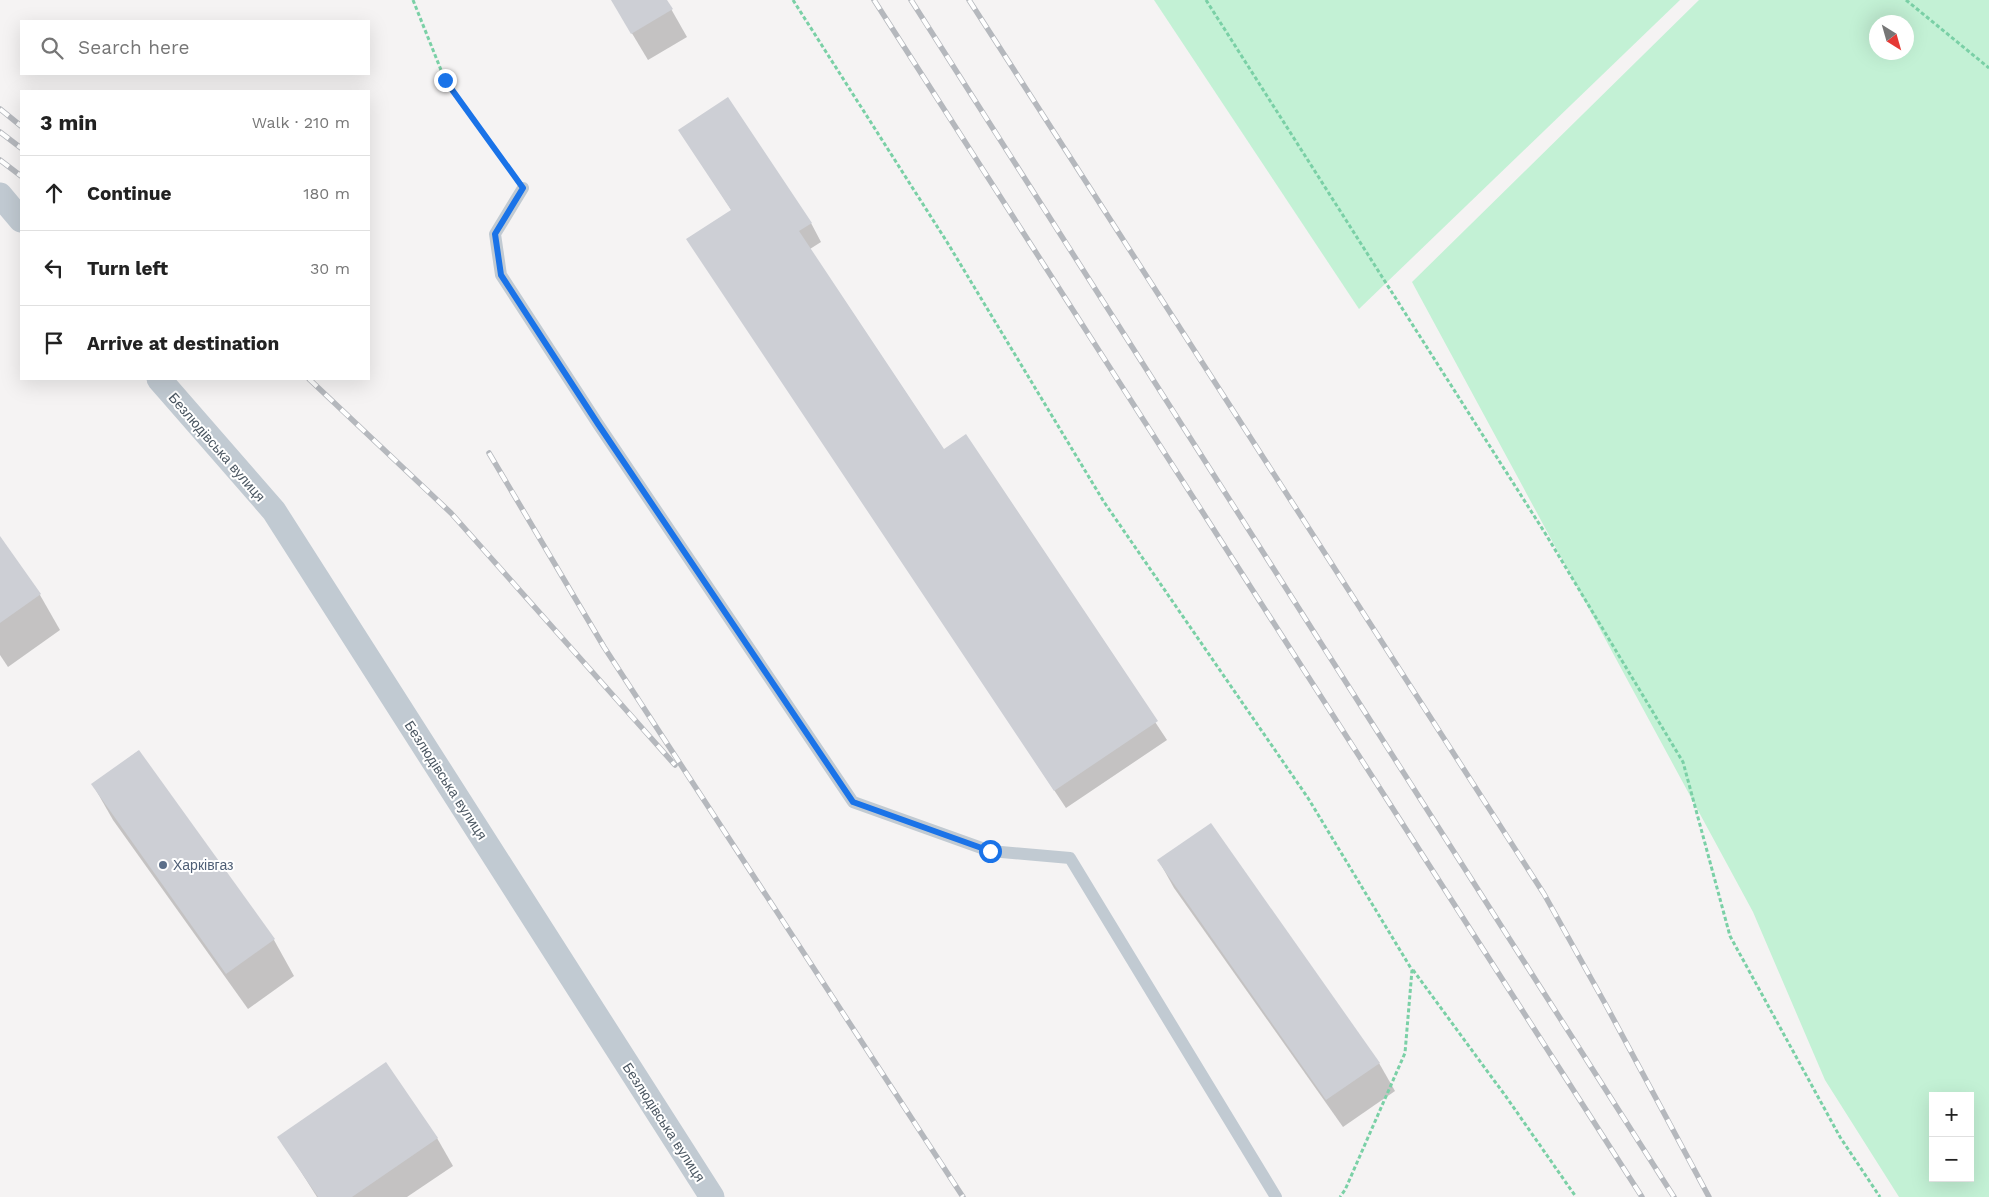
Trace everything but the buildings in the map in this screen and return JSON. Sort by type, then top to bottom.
[{"type":"street","points":[[0,195],[20,219]]},
{"type":"street","name":"Безлюдівська вулиця","points":[[160,380],[274,511],[712,1197]]},
{"type":"lane","points":[[523,188],[495,234],[501,275],[603,432],[853,802],[990,851],[1070,858],[1276,1197]]},
{"type":"path","points":[[413,0],[445,80],[523,188]]},
{"type":"path","points":[[793,0],[947,242],[1104,502],[1308,798],[1412,970],[1507,1098],[1576,1197]]},
{"type":"path","points":[[1206,0],[1544,533],[1684,762],[1730,936],[1840,1137],[1880,1197]]},
{"type":"path","points":[[1906,0],[1989,68]]},
{"type":"path","points":[[1340,1197],[1362,1154],[1405,1053],[1412,970]]},
{"type":"green space","points":[[1154,0],[1680,0],[1359,309]]},
{"type":"green space","points":[[1699,0],[1989,0],[1989,1197],[1899,1197],[1825,1080],[1753,912],[1412,282]]},
{"type":"railway","points":[[874,0],[1642,1197]]},
{"type":"railway","points":[[911,0],[1674,1197]]},
{"type":"railway","points":[[969,0],[1544,894],[1709,1197]]},
{"type":"railway","points":[[0,109],[20,125]]},
{"type":"railway","points":[[0,132],[20,147]]},
{"type":"railway","points":[[0,160],[20,175]]},
{"type":"railway","points":[[310,380],[451,513],[675,765]]},
{"type":"railway","points":[[489,453],[604,647],[963,1197]]},
{"type":"place","name":"Харківгаз","points":[[163,865]]},
{"type":"route","points":[[445,80],[523,188],[495,234],[501,275],[598,424],[853,802],[990,851]]}]
